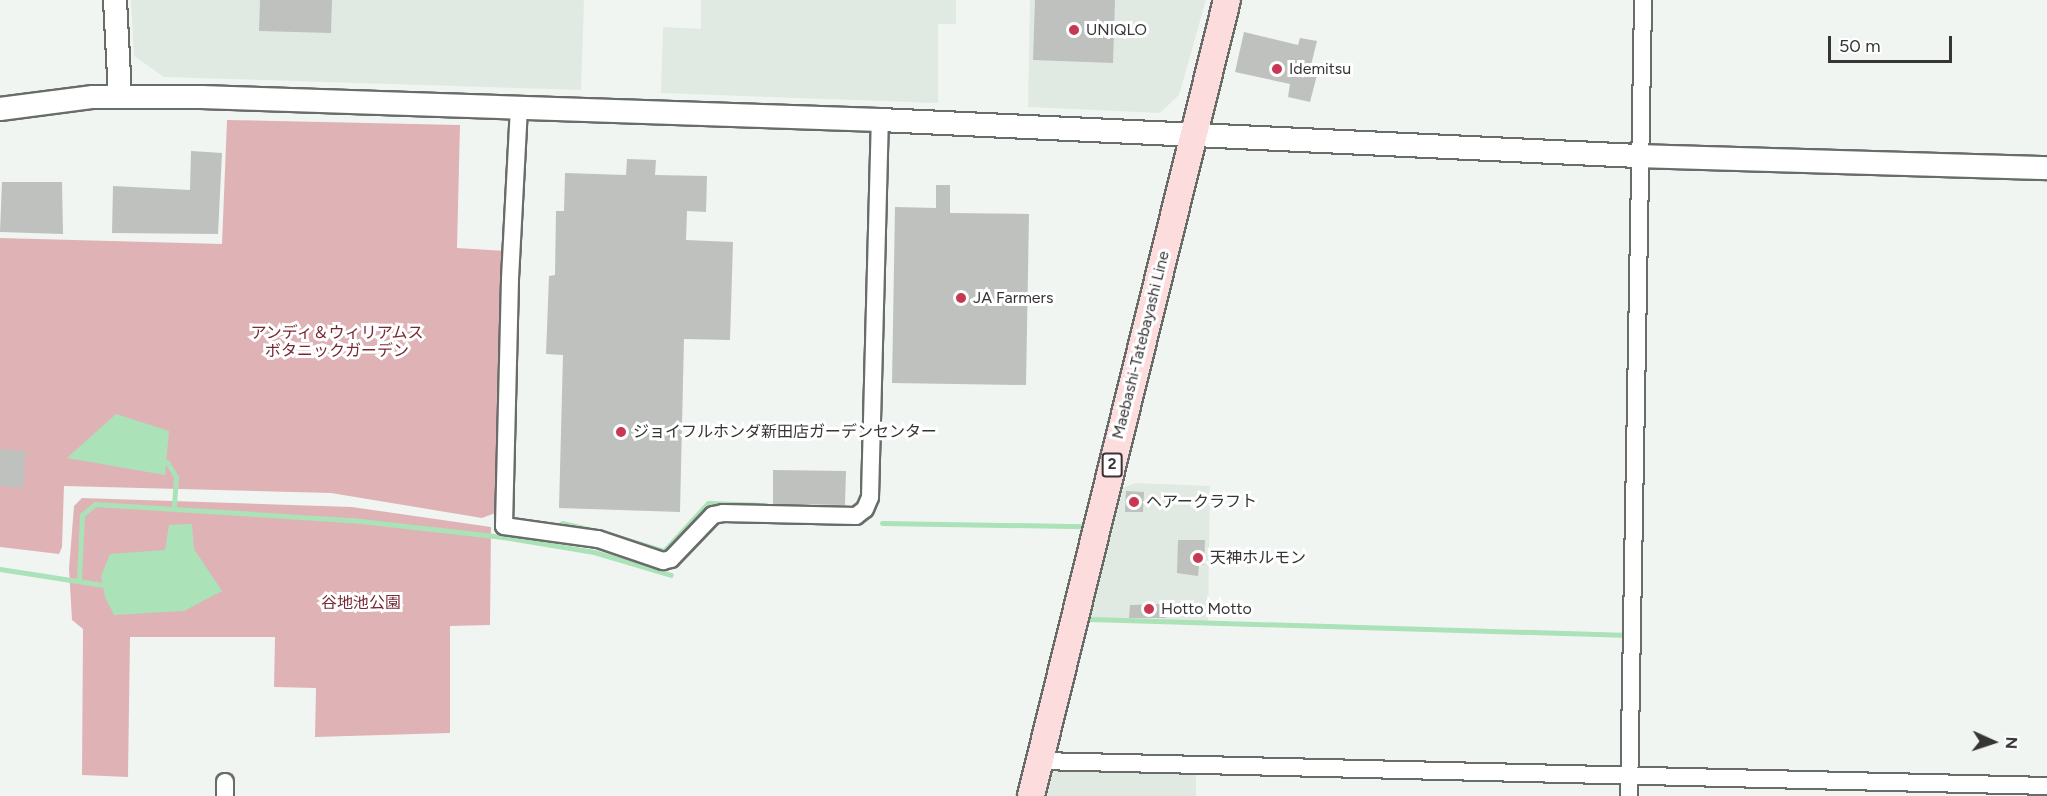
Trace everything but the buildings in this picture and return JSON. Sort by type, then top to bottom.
[{"type":"main road","name":"Maebashi-Tatebayashi Line","points":[[1031,796],[1227,0]]},
{"type":"street","points":[[115,0],[120,95]]},
{"type":"street","points":[[1629,796],[1643,0]]},
{"type":"street","points":[[0,109],[120,95],[880,120],[1639,156],[2047,168]]},
{"type":"street","points":[[519,108],[510,280],[504,526],[598,539],[663,561],[671,559],[713,515],[723,513],[856,516],[865,509],[870,497],[880,120]]},
{"type":"street","points":[[1040,761],[2047,786]]},
{"type":"shaded area","points":[[131,0],[584,0],[581,90],[164,77],[134,56]]},
{"type":"shaded area","points":[[701,0],[956,0],[956,24],[938,24],[938,103],[661,93],[663,27],[701,29]]},
{"type":"shaded area","points":[[1030,0],[1206,0],[1179,95],[1160,113],[1028,107]]},
{"type":"shaded area","points":[[116,414],[169,431],[165,475],[67,458]]},
{"type":"shaded area","points":[[1135,483],[1210,486],[1208,623],[1090,619],[1123,488]]},
{"type":"shaded area","points":[[192,524],[194,549],[222,591],[184,611],[114,615],[105,597],[101,576],[110,554],[165,550],[169,525]]},
{"type":"shaded area","points":[[1054,766],[1196,770],[1196,796],[1047,796]]},
{"type":"green space","name":"アンディ＆ウィリアムス ボタニックガーデン","points":[[227,120],[460,125],[457,248],[506,251],[501,280],[498,512],[482,518],[331,493],[64,486],[62,547],[59,554],[0,547],[0,238],[222,244]]},
{"type":"green space","name":"谷地池公園","points":[[82,498],[352,507],[491,527],[490,625],[450,626],[450,733],[315,737],[316,688],[274,687],[275,637],[130,637],[128,777],[82,775],[83,629],[72,620],[69,569],[74,506]]},
{"type":"waterway","points":[[167,462],[176,477],[174,508]]},
{"type":"waterway","points":[[608,534],[664,551],[708,503],[766,505]]},
{"type":"waterway","points":[[79,580],[82,515],[95,504],[352,520],[503,537],[594,552],[671,575]]},
{"type":"waterway","points":[[562,523],[596,531]]},
{"type":"waterway","points":[[882,523],[1084,526]]},
{"type":"waterway","points":[[0,569],[103,585]]},
{"type":"waterway","points":[[1090,619],[1630,635]]},
{"type":"place","name":"UNIQLO","points":[[1074,30]]},
{"type":"place","name":"Idemitsu","points":[[1277,69]]},
{"type":"place","name":"JA Farmers","points":[[961,298]]},
{"type":"place","name":"ジョイフルホンダ新田店ガーデンセンター","points":[[621,432]]},
{"type":"place","name":"ヘアークラフト","points":[[1134,502]]},
{"type":"place","name":"天神ホルモン","points":[[1198,558]]},
{"type":"place","name":"Hotto Motto","points":[[1149,609]]}]
